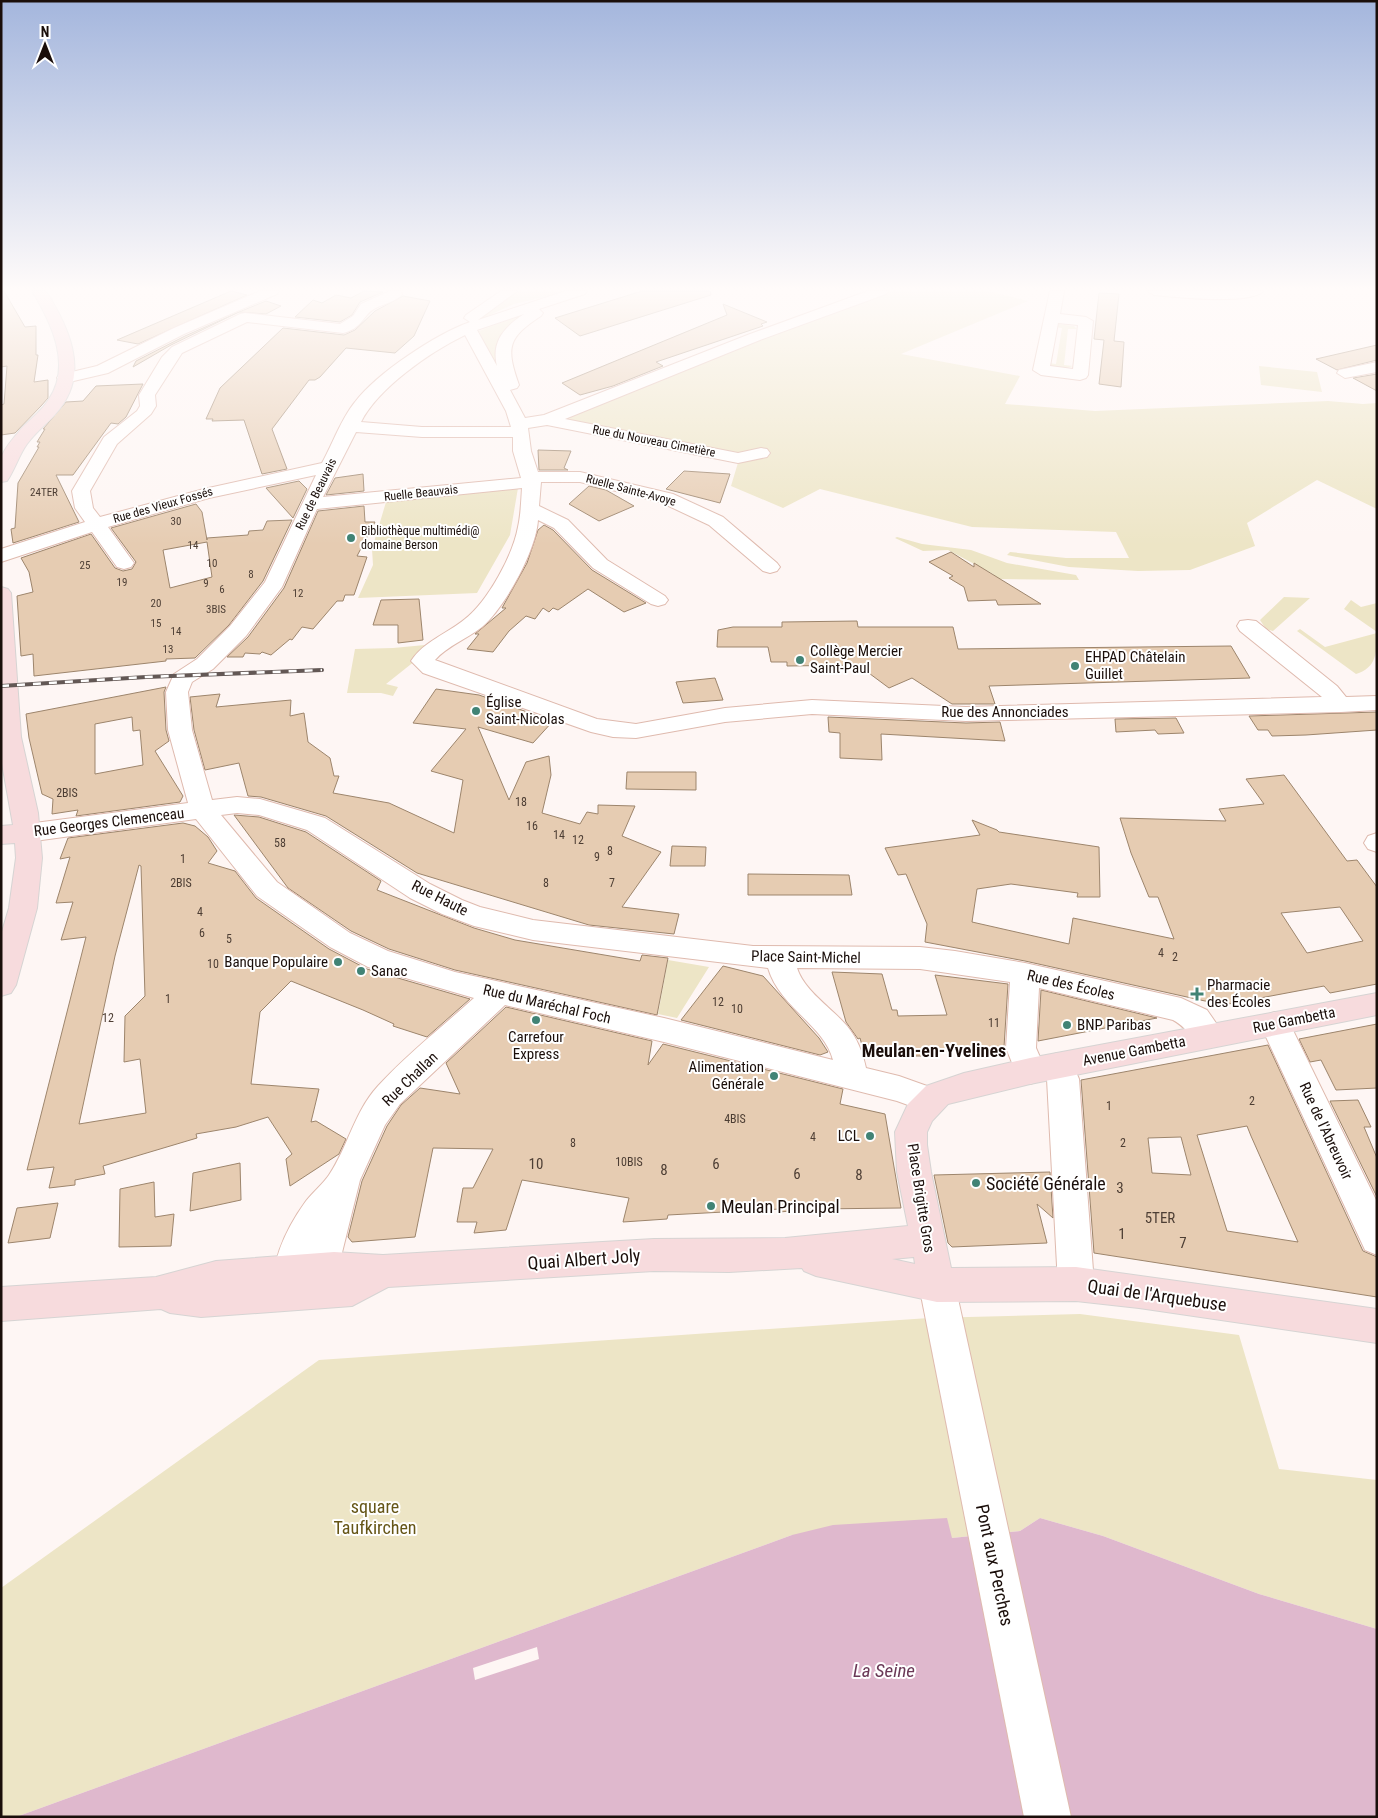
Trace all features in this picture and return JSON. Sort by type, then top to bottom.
[{"type":"main road","points":[[1,477],[25,435],[59,399],[65,378]]},
{"type":"main road","points":[[1,592],[9,737],[25,813],[14,834],[28,872],[24,908],[1,985]]},
{"type":"main road","name":"Rue Gambetta","points":[[1210,1036],[1377,1004]]},
{"type":"main road","name":"Avenue Gambetta","points":[[1044,1068],[1210,1036]]},
{"type":"main road","name":"Place Brigitte Gros","points":[[935,1275],[914,1172],[911,1145],[914,1122],[930,1100],[948,1090],[1044,1068]]},
{"type":"main road","name":"Quai Albert Joly","points":[[1,1304],[156,1294],[201,1300],[304,1282],[352,1289],[383,1271],[645,1255],[785,1254],[935,1275]]},
{"type":"main road","name":"Quai Albert Joly","points":[[785,1254],[885,1274],[935,1275]]},
{"type":"main road","name":"Quai de l'Arquebuse","points":[[935,1275],[1076,1284],[1139,1291],[1377,1326]]},
{"type":"street","points":[[65,378],[75,376]]},
{"type":"street","points":[[124,563],[84,508],[81,491],[104,449],[120,432],[143,414],[148,406],[147,394],[159,376]]},
{"type":"street","name":"Rue de Beauvais","points":[[182,679],[205,664],[256,610],[275,583],[310,504],[361,405],[380,385],[392,376]]},
{"type":"street","points":[[493,376],[518,422]]},
{"type":"street","points":[[507,376],[515,398],[522,451],[532,479],[529,508],[561,524],[600,564],[658,600]]},
{"type":"street","points":[[350,426],[422,432],[547,420],[658,376]]},
{"type":"street","name":"Rue du Nouveau Cimetière","points":[[547,420],[738,458],[761,454]]},
{"type":"street","name":"Rue des Vieux Fossés","points":[[1,556],[96,524],[227,487],[328,467]]},
{"type":"street","name":"Ruelle Sainte-Avoye","points":[[532,479],[580,477],[666,498],[716,521],[770,567]]},
{"type":"street","name":"Ruelle Beauvais","points":[[310,504],[532,479]]},
{"type":"street","name":"Rue des Annonciades","points":[[529,508],[528,527],[522,547],[492,605],[460,634],[429,652],[422,660],[423,664],[591,725],[613,730],[636,731],[725,715],[812,707],[966,714],[1377,704]]},
{"type":"street","points":[[1248,626],[1329,691],[1341,705]]},
{"type":"street","name":"Rue du Maréchal Foch","points":[[182,679],[176,697],[180,730],[195,789],[208,815],[267,889],[340,940],[378,959],[413,971],[498,994],[664,1030],[899,1089],[930,1100]]},
{"type":"street","name":"Rue Haute","points":[[208,815],[249,805],[316,824],[420,891],[452,908],[474,916],[533,930],[693,951]]},
{"type":"street","name":"Rue Georges Clemenceau","points":[[14,834],[208,815]]},
{"type":"street","name":"Place Saint-Michel","points":[[693,951],[767,958],[920,958]]},
{"type":"street","points":[[767,958],[841,1040],[850,1062],[852,1078]]},
{"type":"street","name":"Rue des Écoles","points":[[920,958],[1025,974],[1181,1010],[1196,1018],[1210,1036]]},
{"type":"street","points":[[1025,974],[1021,1048],[1044,1068],[1063,1079],[1076,1284]]},
{"type":"street","name":"Rue Challan","points":[[304,1282],[343,1180],[373,1118],[389,1095],[498,994]]},
{"type":"street","name":"Rue de l'Abreuvoir","points":[[1275,1024],[1377,1239]]},
{"type":"street","name":"Pont aux Perches","points":[[935,1275],[1048,1817]]},
{"type":"green space","points":[[498,376],[502,376],[507,396]]},
{"type":"green space","points":[[666,376],[1019,376],[1005,404],[1095,411],[1328,401],[1363,404],[1377,403],[1377,509],[1317,480],[1247,523],[1255,546],[1190,570],[1138,571],[1069,567],[1007,555],[1010,552],[1066,558],[1129,558],[1116,532],[972,527],[820,489],[783,508],[731,486],[740,456],[571,422],[568,414]]},
{"type":"green space","points":[[1260,376],[1318,376],[1322,392],[1261,385]]},
{"type":"green space","points":[[518,488],[510,535],[477,593],[358,598],[373,565],[372,549],[386,502]]},
{"type":"green space","points":[[895,538],[922,544],[971,550],[1007,563],[1076,575],[1079,580],[996,579],[993,574],[948,550],[923,551]]},
{"type":"green space","points":[[1284,597],[1310,598],[1273,631],[1266,629],[1260,620]]},
{"type":"green space","points":[[1351,600],[1361,607],[1377,603],[1377,632],[1344,609]]},
{"type":"green space","points":[[1300,629],[1325,647],[1377,633],[1376,652],[1372,663],[1368,668],[1356,674],[1297,631]]},
{"type":"green space","points":[[425,645],[420,657],[386,684],[398,687],[393,696],[381,693],[347,693],[355,649]]},
{"type":"green space","points":[[668,960],[709,967],[677,1018],[658,1014]]},
{"type":"green space","name":"square Taufkirchen","points":[[1080,1314],[1239,1335],[1279,1469],[1377,1480],[1377,1629],[1259,1594],[1103,1536],[1040,1518],[1020,1531],[952,1538],[792,1535],[16,1817],[1,1817],[1,1588],[319,1360],[929,1318]]},
{"type":"water","name":"La Seine","points":[[947,1518],[952,1538],[1020,1531],[1040,1518],[1103,1536],[1259,1594],[1377,1629],[1377,1817],[16,1817],[792,1535],[833,1525]]},
{"type":"pier","points":[[537,1647],[539,1659],[475,1680],[473,1668]]},
{"type":"building","points":[[6,376],[35,376],[34,382],[48,380],[48,398],[15,433],[1,435],[1,405],[4,404]]},
{"type":"building","points":[[233,376],[321,376],[315,380],[309,380],[272,429],[287,469],[262,474],[244,420],[212,421],[213,419],[206,419],[220,388]]},
{"type":"building","points":[[579,376],[638,376],[613,386],[580,395],[562,383]]},
{"type":"building","points":[[1100,376],[1122,376],[1121,387],[1099,384]]},
{"type":"building","points":[[1377,376],[1377,391],[1353,378]]},
{"type":"building","points":[[143,384],[126,417],[118,424],[111,423],[73,475],[56,475],[79,522],[13,543],[11,529],[15,528],[18,483],[39,447],[37,447],[40,442],[37,442],[45,429],[43,429],[66,402],[83,401],[96,386]]},
{"type":"building","points":[[538,450],[571,451],[564,468],[568,470],[539,470]]},
{"type":"building","points":[[684,471],[730,474],[720,503],[666,489]]},
{"type":"building","points":[[363,474],[364,491],[326,495],[335,478]]},
{"type":"building","points":[[299,481],[307,489],[293,518],[266,488]]},
{"type":"building","points":[[589,486],[606,490],[634,506],[599,521],[569,504]]},
{"type":"building","points":[[196,504],[202,512],[207,540],[207,538],[248,535],[249,531],[263,530],[267,521],[292,520],[263,581],[229,625],[195,658],[166,659],[166,661],[34,676],[33,654],[21,656],[17,596],[33,592],[29,572],[21,558],[91,534],[115,568],[123,571],[132,569],[136,562],[111,528]],"holes":[[[207,542],[212,577],[170,588],[163,550]]]},
{"type":"building","points":[[364,506],[365,522],[375,522],[357,556],[367,557],[354,595],[345,595],[343,601],[337,601],[313,629],[302,627],[292,640],[290,639],[271,655],[262,652],[260,654],[245,653],[243,657],[227,657],[248,637],[284,588],[318,511]]},
{"type":"building","points":[[544,525],[553,530],[592,570],[646,603],[624,612],[588,589],[558,610],[553,608],[549,612],[543,608],[535,619],[526,616],[509,631],[493,652],[467,649],[479,634],[475,634],[506,608],[502,608],[527,563],[538,530]]},
{"type":"building","points":[[951,552],[974,567],[974,563],[1041,604],[998,605],[996,600],[968,601],[964,587],[949,578],[953,576],[929,562]]},
{"type":"building","points":[[419,599],[423,640],[398,643],[398,625],[373,625],[381,600]]},
{"type":"building","points":[[857,621],[858,627],[953,627],[958,649],[1231,646],[1250,678],[989,686],[995,704],[952,704],[912,678],[889,688],[858,665],[787,666],[787,662],[771,662],[768,647],[717,647],[718,630],[733,627],[782,627],[782,622]]},
{"type":"building","points":[[715,678],[723,700],[683,703],[676,682]]},
{"type":"building","points":[[166,687],[164,692],[166,730],[169,741],[155,751],[183,796],[180,802],[76,816],[78,810],[52,814],[53,799],[42,794],[29,738],[26,714]],"holes":[[[132,717],[133,731],[140,730],[143,765],[95,774],[95,724]]]},
{"type":"building","points":[[436,689],[479,695],[553,721],[533,743],[478,727],[509,800],[526,762],[549,756],[551,775],[542,813],[580,824],[587,812],[598,814],[598,805],[635,806],[622,836],[661,852],[622,907],[679,914],[674,934],[589,925],[417,873],[326,816],[261,797],[248,796],[239,763],[205,770],[194,730],[190,697],[220,694],[216,707],[291,700],[290,716],[304,713],[308,742],[330,758],[334,776],[339,776],[333,793],[389,803],[454,833],[463,780],[431,771],[466,729],[413,723]]},
{"type":"building","points":[[1377,712],[1377,730],[1306,735],[1272,736],[1268,730],[1258,730],[1249,716]]},
{"type":"building","points":[[828,717],[966,723],[1000,722],[1005,741],[881,734],[882,760],[840,758],[840,733],[829,732]]},
{"type":"building","points":[[1176,718],[1184,733],[1158,734],[1155,730],[1116,732],[1115,719]]},
{"type":"building","points":[[627,772],[696,772],[696,790],[626,789]]},
{"type":"building","points":[[1284,775],[1347,861],[1357,860],[1377,887],[1377,984],[1330,993],[1324,986],[1223,1005],[1025,961],[925,942],[927,924],[906,874],[898,875],[885,848],[980,835],[972,820],[999,832],[1099,847],[1100,897],[1077,897],[1078,893],[1011,884],[977,889],[972,922],[1069,944],[1073,918],[1174,939],[1158,897],[1149,897],[1131,853],[1120,818],[1226,821],[1219,809],[1264,804],[1246,779]],"holes":[[[1340,907],[1363,941],[1307,953],[1281,913]]]},
{"type":"building","points":[[234,815],[259,817],[306,832],[381,881],[377,890],[474,928],[515,940],[640,961],[642,955],[668,958],[657,1015],[455,970],[389,949],[351,931],[288,888]]},
{"type":"building","points":[[183,823],[195,826],[208,837],[217,851],[208,863],[235,871],[256,898],[329,949],[367,969],[470,999],[427,1037],[393,1026],[394,1024],[363,1010],[291,981],[260,1012],[251,1084],[319,1089],[311,1122],[316,1121],[346,1139],[339,1154],[290,1186],[286,1159],[292,1154],[268,1117],[236,1127],[196,1134],[197,1138],[103,1166],[105,1174],[75,1180],[75,1185],[49,1188],[54,1167],[27,1170],[86,937],[61,940],[73,902],[56,903],[70,857],[60,859],[68,838]],"holes":[[[139,865],[141,866],[145,996],[125,1016],[124,1062],[140,1059],[146,1113],[79,1124],[115,956]]]},
{"type":"building","points":[[672,846],[706,847],[705,866],[670,866]]},
{"type":"building","points":[[748,874],[849,875],[852,895],[748,895]]},
{"type":"building","points":[[723,966],[763,976],[819,1038],[828,1052],[820,1055],[681,1020]]},
{"type":"building","points":[[832,972],[882,974],[892,1010],[897,1010],[898,1016],[947,1015],[935,975],[1008,984],[1004,1047],[926,1053],[927,1056],[865,1056],[860,1038],[858,1039],[846,1022]]},
{"type":"building","points":[[1041,990],[1157,1018],[1038,1041]]},
{"type":"building","points":[[506,1007],[652,1041],[648,1065],[663,1044],[843,1089],[840,1104],[885,1114],[901,1208],[814,1209],[779,1212],[780,1209],[668,1215],[667,1219],[623,1222],[629,1198],[522,1180],[506,1230],[474,1233],[477,1222],[457,1222],[463,1188],[473,1188],[493,1149],[433,1148],[415,1237],[352,1242],[348,1237],[362,1181],[387,1126],[401,1105],[420,1088],[460,1094],[446,1063]]},
{"type":"building","points":[[1377,1024],[1377,1088],[1336,1090],[1321,1060],[1310,1062],[1299,1039]]},
{"type":"building","points":[[1268,1045],[1363,1251],[1377,1257],[1377,1297],[1094,1253],[1081,1080]],"holes":[[[1247,1126],[1251,1136],[1298,1242],[1227,1231],[1197,1135]],[[1181,1137],[1191,1175],[1152,1173],[1148,1138]]]},
{"type":"building","points":[[1358,1100],[1371,1127],[1364,1127],[1377,1158],[1377,1197],[1330,1101]]},
{"type":"building","points":[[240,1163],[241,1200],[190,1211],[193,1173]]},
{"type":"building","points":[[1050,1172],[1053,1218],[1037,1204],[1047,1243],[952,1247],[948,1243],[934,1175]]},
{"type":"building","points":[[154,1182],[155,1217],[174,1214],[171,1246],[119,1247],[120,1189]]},
{"type":"building","points":[[58,1203],[50,1238],[8,1243],[17,1208]]},
{"type":"railway","points":[[1,686],[146,677],[322,670]]},
{"type":"place","name":"Bibliothèque multimédi@ domaine Berson","points":[[351,538]]},
{"type":"place","name":"Collège Mercier Saint-Paul","points":[[800,660]]},
{"type":"place","name":"EHPAD Châtelain Guillet","points":[[1075,666]]},
{"type":"place","name":"Église Saint-Nicolas","points":[[476,711]]},
{"type":"place","name":"Banque Populaire","points":[[338,962]]},
{"type":"place","name":"Sanac","points":[[361,971]]},
{"type":"place","name":"Pharmacie des Écoles","points":[[1197,994]]},
{"type":"place","name":"Carrefour Express","points":[[536,1020]]},
{"type":"place","name":"BNP Paribas","points":[[1067,1025]]},
{"type":"place","name":"Alimentation Générale","points":[[774,1076]]},
{"type":"place","name":"LCL","points":[[870,1136]]},
{"type":"place","name":"Société Générale","points":[[976,1183]]},
{"type":"place","name":"Meulan Principal","points":[[711,1206]]},
{"type":"district","name":"Meulan-en-Yvelines","points":[[934,1050]]}]
